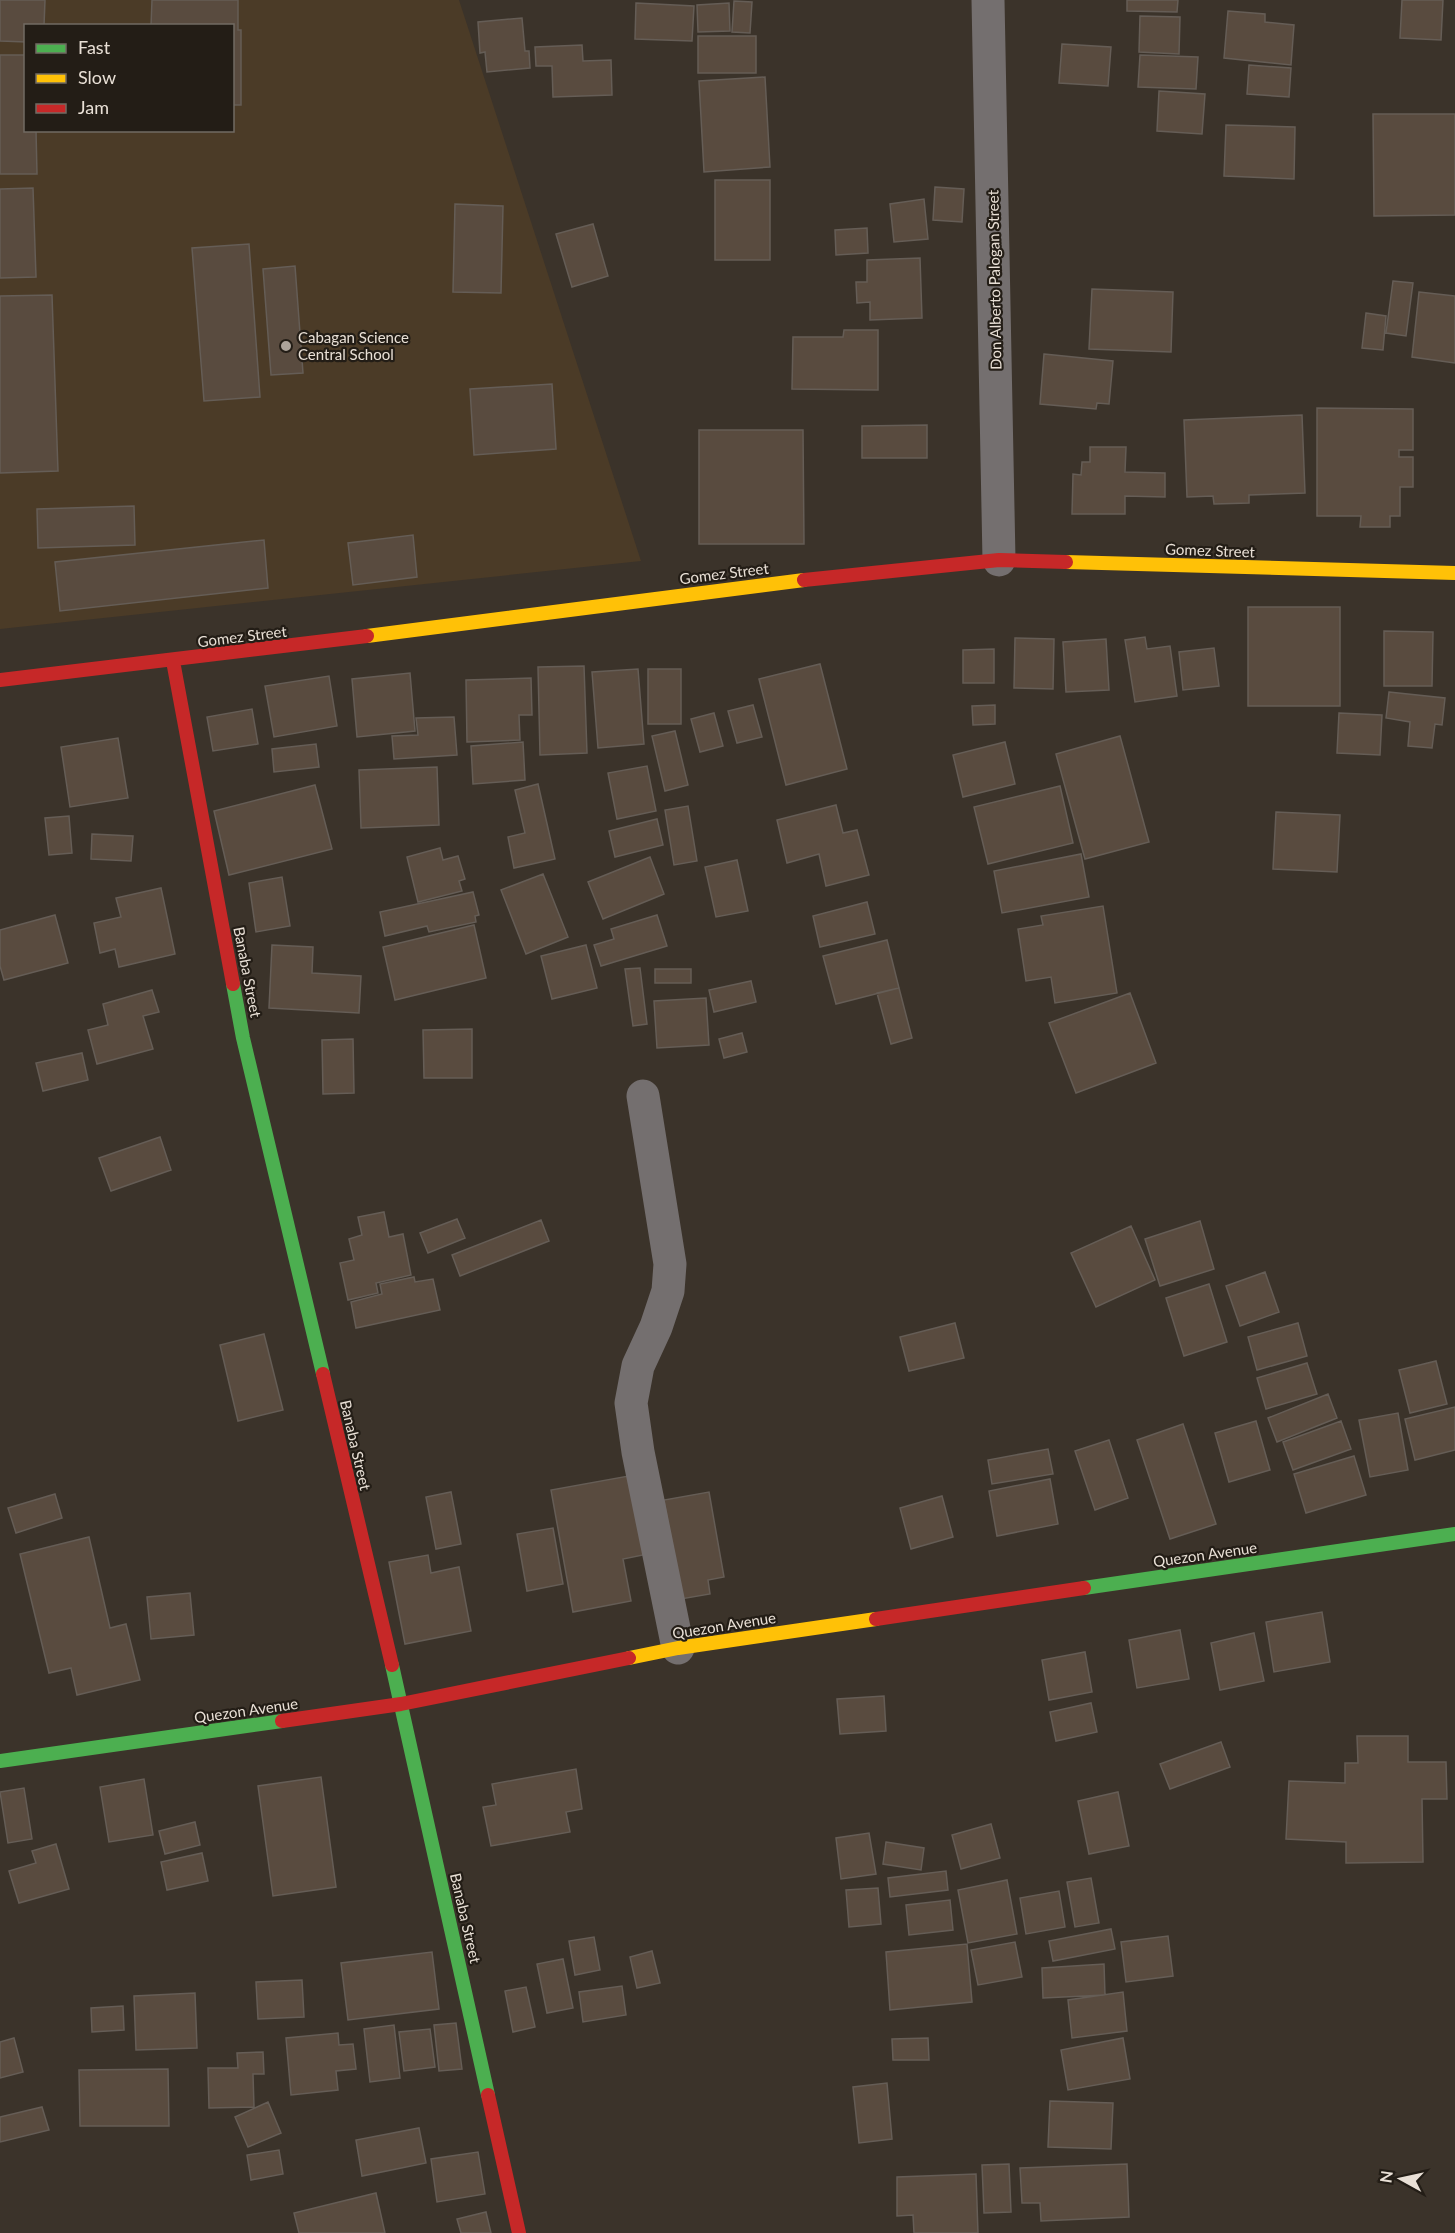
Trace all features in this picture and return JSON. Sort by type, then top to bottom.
[{"type":"street","name":"Don Alberto Palogan Street","points":[[988,0],[999,560]]},
{"type":"street","name":"Gomez Street","points":[[0,680],[173,661],[858,573],[999,560],[1455,573]]},
{"type":"street","name":"Banaba Street","points":[[173,661],[243,1038],[401,1704],[519,2233]]},
{"type":"street","points":[[643,1096],[670,1264],[668,1291],[656,1327],[638,1366],[631,1402],[638,1452],[678,1648]]},
{"type":"street","name":"Quezon Avenue","points":[[0,1761],[401,1704],[678,1648],[1455,1534]]},
{"type":"shaded area","name":"Cabagan Science Central School","points":[[0,0],[459,0],[641,561],[0,629]]},
{"type":"building","points":[[0,0],[45,0],[44,24],[24,24],[24,42],[0,41]]},
{"type":"building","points":[[152,0],[238,0],[238,30],[241,30],[241,105],[234,105],[234,24],[151,24]]},
{"type":"building","points":[[1127,0],[1178,0],[1177,12],[1127,11]]},
{"type":"building","points":[[1402,0],[1443,0],[1441,40],[1400,38]]},
{"type":"building","points":[[734,1],[752,2],[750,33],[732,32]]},
{"type":"building","points":[[636,3],[694,6],[692,41],[635,39]]},
{"type":"building","points":[[729,3],[730,31],[698,32],[697,5]]},
{"type":"building","points":[[1228,11],[1265,14],[1265,22],[1294,25],[1291,65],[1224,58]]},
{"type":"building","points":[[1140,16],[1180,17],[1179,54],[1139,52]]},
{"type":"building","points":[[522,18],[525,51],[529,51],[530,68],[487,72],[485,52],[480,53],[478,22]]},
{"type":"building","points":[[698,36],[756,36],[756,73],[698,73]]},
{"type":"building","points":[[1062,44],[1111,47],[1108,86],[1059,83]]},
{"type":"building","points":[[582,45],[583,61],[611,60],[612,95],[553,97],[552,66],[536,66],[535,47]]},
{"type":"building","points":[[0,55],[24,55],[24,132],[36,132],[37,174],[0,174]]},
{"type":"building","points":[[1140,55],[1198,57],[1196,89],[1138,87]]},
{"type":"building","points":[[1249,65],[1291,68],[1289,97],[1247,94]]},
{"type":"building","points":[[765,77],[770,167],[704,172],[699,81]]},
{"type":"building","points":[[1159,91],[1205,94],[1202,134],[1157,131]]},
{"type":"building","points":[[1373,114],[1455,114],[1455,215],[1374,216]]},
{"type":"building","points":[[1226,125],[1295,127],[1294,179],[1224,176]]},
{"type":"building","points":[[715,180],[770,180],[770,260],[715,260]]},
{"type":"building","points":[[935,187],[964,189],[962,222],[933,220]]},
{"type":"building","points":[[33,188],[36,277],[0,278],[0,189]]},
{"type":"building","points":[[924,199],[928,239],[894,242],[890,204]]},
{"type":"building","points":[[455,204],[503,206],[501,293],[453,292]]},
{"type":"building","points":[[593,224],[608,276],[572,287],[556,234]]},
{"type":"building","points":[[867,228],[868,253],[836,255],[835,230]]},
{"type":"building","points":[[249,244],[260,397],[204,401],[192,248]]},
{"type":"building","points":[[920,258],[922,318],[870,320],[870,302],[857,303],[856,282],[867,282],[867,260]]},
{"type":"building","points":[[295,266],[303,373],[271,375],[263,269]]},
{"type":"building","points":[[1393,281],[1413,283],[1406,336],[1386,333]]},
{"type":"building","points":[[1092,289],[1173,292],[1171,352],[1089,349]]},
{"type":"building","points":[[1419,292],[1455,296],[1455,363],[1412,357]]},
{"type":"building","points":[[52,295],[58,471],[0,473],[0,296]]},
{"type":"building","points":[[1366,313],[1386,316],[1383,350],[1362,348]]},
{"type":"building","points":[[844,330],[878,330],[878,390],[792,389],[793,337],[843,337]]},
{"type":"building","points":[[1044,354],[1113,361],[1109,404],[1097,403],[1096,409],[1040,404]]},
{"type":"building","points":[[552,384],[556,449],[474,455],[470,389]]},
{"type":"building","points":[[1317,408],[1413,409],[1413,450],[1399,450],[1399,457],[1413,457],[1413,487],[1400,487],[1400,516],[1390,516],[1390,527],[1360,527],[1361,516],[1317,516]]},
{"type":"building","points":[[1302,415],[1305,493],[1249,495],[1249,503],[1214,504],[1213,496],[1187,497],[1184,420]]},
{"type":"building","points":[[927,425],[927,458],[862,458],[862,426]]},
{"type":"building","points":[[699,430],[803,430],[804,544],[699,544]]},
{"type":"building","points":[[1090,447],[1126,447],[1125,472],[1165,473],[1165,497],[1125,496],[1125,514],[1072,514],[1073,474],[1081,475],[1082,462],[1090,462]]},
{"type":"building","points":[[134,506],[135,545],[38,548],[37,509]]},
{"type":"building","points":[[413,535],[417,577],[353,585],[348,543]]},
{"type":"building","points":[[264,540],[268,588],[60,611],[55,562]]},
{"type":"building","points":[[1248,607],[1340,607],[1340,706],[1248,706]]},
{"type":"building","points":[[1384,631],[1433,632],[1432,686],[1384,686]]},
{"type":"building","points":[[1145,637],[1147,649],[1170,646],[1177,696],[1135,702],[1125,640]]},
{"type":"building","points":[[1015,638],[1054,639],[1053,689],[1014,688]]},
{"type":"building","points":[[1106,639],[1109,690],[1066,692],[1063,642]]},
{"type":"building","points":[[1214,648],[1219,686],[1183,690],[1179,652]]},
{"type":"building","points":[[994,649],[994,683],[963,683],[963,650]]},
{"type":"building","points":[[820,664],[847,769],[786,785],[759,679]]},
{"type":"building","points":[[584,666],[587,753],[540,755],[538,667]]},
{"type":"building","points":[[638,669],[644,744],[598,748],[592,672]]},
{"type":"building","points":[[648,669],[681,669],[681,724],[648,724]]},
{"type":"building","points":[[410,673],[415,731],[357,737],[352,679]]},
{"type":"building","points":[[329,676],[337,726],[274,737],[265,686]]},
{"type":"building","points":[[531,678],[532,715],[519,715],[520,740],[467,742],[466,680]]},
{"type":"building","points":[[1389,692],[1445,698],[1442,725],[1435,724],[1432,748],[1408,746],[1410,722],[1386,718]]},
{"type":"building","points":[[753,705],[762,737],[737,743],[728,711]]},
{"type":"building","points":[[995,705],[995,724],[973,725],[972,706]]},
{"type":"building","points":[[252,709],[258,744],[213,751],[207,717]]},
{"type":"building","points":[[714,713],[723,746],[700,752],[691,719]]},
{"type":"building","points":[[1339,713],[1382,715],[1380,755],[1337,753]]},
{"type":"building","points":[[454,717],[457,755],[394,759],[392,736],[418,735],[416,718]]},
{"type":"building","points":[[675,731],[688,785],[665,791],[652,736]]},
{"type":"building","points":[[1120,736],[1149,842],[1085,859],[1056,754]]},
{"type":"building","points":[[118,738],[128,798],[70,807],[61,747]]},
{"type":"building","points":[[523,742],[525,780],[473,784],[471,746]]},
{"type":"building","points":[[1005,742],[1015,784],[963,797],[953,755]]},
{"type":"building","points":[[316,744],[319,767],[274,772],[272,749]]},
{"type":"building","points":[[647,766],[656,811],[617,819],[608,773]]},
{"type":"building","points":[[437,767],[439,825],[361,828],[359,770]]},
{"type":"building","points":[[538,784],[555,859],[514,868],[508,837],[525,833],[515,790]]},
{"type":"building","points":[[315,785],[332,849],[229,875],[214,811]]},
{"type":"building","points":[[1060,786],[1073,843],[988,864],[974,807]]},
{"type":"building","points":[[836,805],[843,833],[857,830],[869,875],[826,886],[819,854],[787,863],[777,820]]},
{"type":"building","points":[[688,806],[697,861],[674,865],[665,810]]},
{"type":"building","points":[[1276,812],[1340,815],[1337,872],[1273,869]]},
{"type":"building","points":[[69,816],[72,853],[49,855],[45,818]]},
{"type":"building","points":[[657,819],[663,845],[615,857],[609,831]]},
{"type":"building","points":[[92,834],[133,836],[131,861],[91,859]]},
{"type":"building","points":[[440,848],[443,860],[458,856],[465,879],[459,881],[462,891],[418,902],[407,857]]},
{"type":"building","points":[[1081,854],[1089,897],[1002,913],[994,871]]},
{"type":"building","points":[[650,857],[664,894],[603,919],[588,882]]},
{"type":"building","points":[[737,860],[748,911],[716,917],[705,867]]},
{"type":"building","points":[[543,874],[568,937],[526,954],[501,890]]},
{"type":"building","points":[[282,877],[290,926],[256,932],[249,883]]},
{"type":"building","points":[[161,888],[175,954],[119,967],[115,949],[100,953],[94,923],[121,917],[116,898]]},
{"type":"building","points":[[473,892],[479,915],[475,916],[476,922],[429,932],[427,926],[385,936],[380,912]]},
{"type":"building","points":[[867,902],[875,934],[820,947],[813,916]]},
{"type":"building","points":[[1103,906],[1117,993],[1055,1003],[1051,977],[1026,981],[1018,929],[1043,925],[1041,916]]},
{"type":"building","points":[[55,915],[68,963],[4,980],[0,966],[0,930]]},
{"type":"building","points":[[657,915],[667,946],[601,966],[594,945],[614,939],[611,929]]},
{"type":"building","points":[[474,925],[486,978],[395,1000],[383,947]]},
{"type":"building","points":[[887,940],[899,988],[836,1004],[823,956]]},
{"type":"building","points":[[272,945],[313,947],[312,973],[361,976],[359,1013],[269,1008]]},
{"type":"building","points":[[586,945],[597,988],[552,999],[541,956]]},
{"type":"building","points":[[640,968],[647,1024],[633,1026],[625,969]]},
{"type":"building","points":[[655,969],[691,969],[691,983],[655,983]]},
{"type":"building","points":[[751,981],[756,1002],[714,1012],[709,990]]},
{"type":"building","points":[[899,988],[912,1038],[891,1044],[877,993]]},
{"type":"building","points":[[152,990],[159,1012],[143,1016],[153,1049],[97,1064],[88,1030],[108,1025],[103,1004]]},
{"type":"building","points":[[1130,993],[1156,1063],[1076,1093],[1049,1023]]},
{"type":"building","points":[[706,998],[709,1045],[657,1048],[654,1001]]},
{"type":"building","points":[[472,1029],[472,1078],[424,1078],[423,1030]]},
{"type":"building","points":[[742,1033],[747,1052],[724,1058],[719,1039]]},
{"type":"building","points":[[353,1039],[354,1093],[323,1094],[322,1040]]},
{"type":"building","points":[[82,1053],[88,1080],[43,1091],[36,1063]]},
{"type":"building","points":[[160,1137],[171,1170],[111,1191],[99,1158]]},
{"type":"building","points":[[384,1212],[389,1237],[403,1234],[411,1275],[376,1283],[378,1293],[348,1300],[340,1263],[354,1260],[349,1239],[362,1235],[358,1217]]},
{"type":"building","points":[[457,1219],[465,1238],[428,1253],[420,1233]]},
{"type":"building","points":[[541,1220],[549,1241],[460,1276],[452,1255]]},
{"type":"building","points":[[1200,1221],[1214,1269],[1160,1286],[1145,1239]]},
{"type":"building","points":[[1131,1226],[1155,1280],[1096,1307],[1071,1253]]},
{"type":"building","points":[[1265,1272],[1279,1312],[1240,1326],[1226,1286]]},
{"type":"building","points":[[414,1277],[415,1282],[433,1279],[440,1310],[356,1328],[351,1302],[382,1294],[380,1284]]},
{"type":"building","points":[[1209,1284],[1227,1342],[1184,1356],[1166,1298]]},
{"type":"building","points":[[955,1323],[964,1358],[909,1371],[900,1337]]},
{"type":"building","points":[[1298,1323],[1307,1356],[1257,1370],[1248,1337]]},
{"type":"building","points":[[264,1334],[283,1410],[238,1421],[220,1345]]},
{"type":"building","points":[[1436,1361],[1447,1404],[1410,1413],[1399,1370]]},
{"type":"building","points":[[1307,1363],[1317,1394],[1266,1409],[1257,1378]]},
{"type":"building","points":[[1328,1394],[1337,1418],[1277,1442],[1268,1418]]},
{"type":"building","points":[[1455,1407],[1455,1450],[1415,1460],[1405,1419]]},
{"type":"building","points":[[1398,1413],[1408,1470],[1370,1477],[1359,1420]]},
{"type":"building","points":[[1256,1421],[1270,1470],[1229,1482],[1215,1433]]},
{"type":"building","points":[[1341,1421],[1351,1449],[1293,1470],[1283,1442]]},
{"type":"building","points":[[1183,1424],[1216,1524],[1170,1539],[1137,1440]]},
{"type":"building","points":[[1109,1440],[1128,1498],[1095,1510],[1075,1451]]},
{"type":"building","points":[[1048,1449],[1053,1474],[992,1484],[988,1460]]},
{"type":"building","points":[[1354,1456],[1366,1495],[1306,1513],[1294,1474]]},
{"type":"building","points":[[634,1475],[648,1554],[623,1559],[631,1601],[573,1612],[551,1490]]},
{"type":"building","points":[[1050,1479],[1058,1524],[997,1536],[989,1491]]},
{"type":"building","points":[[451,1492],[461,1544],[436,1549],[426,1497]]},
{"type":"building","points":[[709,1492],[724,1577],[708,1580],[710,1594],[681,1599],[664,1500]]},
{"type":"building","points":[[55,1494],[62,1518],[16,1533],[8,1508]]},
{"type":"building","points":[[942,1496],[953,1537],[911,1549],[900,1508]]},
{"type":"building","points":[[553,1528],[563,1584],[527,1591],[517,1534]]},
{"type":"building","points":[[89,1537],[110,1628],[126,1624],[140,1680],[77,1695],[71,1668],[49,1673],[20,1554]]},
{"type":"building","points":[[428,1555],[431,1573],[459,1567],[471,1631],[405,1644],[389,1562]]},
{"type":"building","points":[[190,1593],[194,1635],[151,1639],[147,1597]]},
{"type":"building","points":[[1322,1612],[1330,1662],[1274,1672],[1266,1622]]},
{"type":"building","points":[[1180,1630],[1189,1679],[1137,1688],[1129,1640]]},
{"type":"building","points":[[1254,1633],[1264,1681],[1220,1690],[1211,1643]]},
{"type":"building","points":[[1085,1652],[1092,1692],[1049,1700],[1042,1660]]},
{"type":"building","points":[[884,1696],[886,1731],[840,1734],[837,1699]]},
{"type":"building","points":[[1091,1703],[1097,1732],[1056,1741],[1050,1712]]},
{"type":"building","points":[[1357,1736],[1408,1736],[1408,1762],[1446,1762],[1447,1799],[1422,1799],[1423,1862],[1346,1863],[1346,1842],[1286,1839],[1289,1781],[1345,1783],[1345,1763],[1358,1763]]},
{"type":"building","points":[[1221,1742],[1230,1767],[1170,1789],[1160,1764]]},
{"type":"building","points":[[576,1769],[582,1809],[566,1812],[570,1832],[491,1846],[483,1807],[496,1805],[492,1784]]},
{"type":"building","points":[[321,1777],[336,1887],[273,1896],[258,1786]]},
{"type":"building","points":[[144,1779],[153,1835],[109,1842],[100,1787]]},
{"type":"building","points":[[24,1788],[32,1839],[8,1843],[0,1792]]},
{"type":"building","points":[[1118,1792],[1129,1846],[1089,1854],[1078,1801]]},
{"type":"building","points":[[195,1822],[200,1845],[165,1854],[159,1831]]},
{"type":"building","points":[[991,1824],[1000,1858],[961,1869],[952,1835]]},
{"type":"building","points":[[869,1833],[876,1874],[841,1879],[836,1838]]},
{"type":"building","points":[[886,1842],[924,1848],[921,1870],[883,1864]]},
{"type":"building","points":[[56,1844],[69,1889],[19,1903],[9,1871],[36,1863],[32,1851]]},
{"type":"building","points":[[202,1853],[208,1881],[167,1890],[161,1862]]},
{"type":"building","points":[[946,1871],[948,1890],[890,1897],[888,1878]]},
{"type":"building","points":[[1091,1878],[1099,1923],[1075,1927],[1067,1882]]},
{"type":"building","points":[[1007,1880],[1017,1934],[968,1943],[958,1890]]},
{"type":"building","points":[[878,1888],[881,1924],[849,1927],[846,1890]]},
{"type":"building","points":[[1059,1891],[1065,1927],[1026,1934],[1020,1898]]},
{"type":"building","points":[[950,1900],[953,1930],[909,1935],[906,1905]]},
{"type":"building","points":[[1111,1929],[1115,1949],[1053,1961],[1049,1941]]},
{"type":"building","points":[[1168,1936],[1173,1976],[1126,1982],[1121,1942]]},
{"type":"building","points":[[594,1937],[600,1970],[575,1975],[569,1941]]},
{"type":"building","points":[[1015,1942],[1022,1977],[978,1985],[971,1950]]},
{"type":"building","points":[[967,1944],[972,2002],[890,2010],[886,1952]]},
{"type":"building","points":[[652,1951],[660,1983],[637,1988],[630,1957]]},
{"type":"building","points":[[432,1952],[439,2009],[348,2020],[341,1963]]},
{"type":"building","points":[[563,1959],[573,2008],[547,2013],[537,1964]]},
{"type":"building","points":[[1104,1964],[1105,1995],[1043,1998],[1042,1968]]},
{"type":"building","points":[[302,1980],[304,2017],[258,2019],[256,1982]]},
{"type":"building","points":[[622,1986],[626,2015],[583,2022],[579,1992]]},
{"type":"building","points":[[526,1987],[535,2027],[513,2032],[505,1991]]},
{"type":"building","points":[[1123,1992],[1127,2031],[1072,2038],[1068,2000]]},
{"type":"building","points":[[195,1993],[197,2048],[136,2050],[134,1996]]},
{"type":"building","points":[[123,2006],[124,2030],[92,2032],[91,2008]]},
{"type":"building","points":[[456,2023],[462,2069],[439,2071],[434,2025]]},
{"type":"building","points":[[394,2025],[400,2078],[370,2082],[364,2029]]},
{"type":"building","points":[[430,2029],[435,2067],[404,2071],[399,2032]]},
{"type":"building","points":[[338,2033],[339,2045],[353,2044],[356,2069],[336,2071],[338,2090],[291,2095],[286,2038]]},
{"type":"building","points":[[14,2038],[23,2072],[0,2078],[0,2042]]},
{"type":"building","points":[[928,2038],[929,2060],[893,2060],[892,2039]]},
{"type":"building","points":[[1123,2038],[1130,2079],[1068,2090],[1061,2050]]},
{"type":"building","points":[[263,2052],[264,2074],[253,2074],[254,2107],[209,2108],[208,2068],[238,2068],[237,2053]]},
{"type":"building","points":[[168,2069],[169,2126],[80,2126],[79,2070]]},
{"type":"building","points":[[887,2083],[892,2139],[859,2143],[853,2087]]},
{"type":"building","points":[[1050,2101],[1113,2103],[1111,2149],[1048,2147]]},
{"type":"building","points":[[268,2102],[281,2133],[248,2147],[235,2117]]},
{"type":"building","points":[[42,2107],[49,2130],[0,2142],[0,2117]]},
{"type":"building","points":[[419,2128],[426,2163],[362,2176],[356,2140]]},
{"type":"building","points":[[279,2150],[283,2174],[251,2180],[247,2155]]},
{"type":"building","points":[[478,2152],[485,2194],[437,2202],[431,2159]]},
{"type":"building","points":[[1009,2164],[1011,2212],[984,2213],[982,2165]]},
{"type":"building","points":[[1127,2164],[1129,2217],[1041,2221],[1040,2203],[1022,2203],[1020,2168]]},
{"type":"building","points":[[976,2174],[978,2233],[914,2233],[913,2215],[897,2216],[897,2177]]},
{"type":"building","points":[[376,2193],[385,2233],[299,2233],[294,2213]]},
{"type":"building","points":[[486,2212],[491,2233],[461,2233],[457,2219]]},
{"type":"traffic: fast","points":[[233,984],[243,1038],[323,1374]]},
{"type":"traffic: fast","points":[[1084,1588],[1455,1534]]},
{"type":"traffic: fast","points":[[392,1665],[488,2095]]},
{"type":"traffic: fast","points":[[0,1761],[282,1721]]},
{"type":"traffic: slow","points":[[1066,562],[1455,573]]},
{"type":"traffic: slow","points":[[367,636],[804,580]]},
{"type":"traffic: slow","points":[[629,1658],[678,1648],[876,1619]]},
{"type":"traffic: jam","points":[[804,580],[999,560],[1066,562]]},
{"type":"traffic: jam","points":[[0,680],[367,636]]},
{"type":"traffic: jam","points":[[173,661],[233,984]]},
{"type":"traffic: jam","points":[[323,1374],[392,1665]]},
{"type":"traffic: jam","points":[[876,1619],[1084,1588]]},
{"type":"traffic: jam","points":[[282,1721],[401,1704],[629,1658]]},
{"type":"traffic: jam","points":[[488,2095],[519,2233]]},
{"type":"place","name":"Cabagan Science Central School","points":[[286,346]]}]
